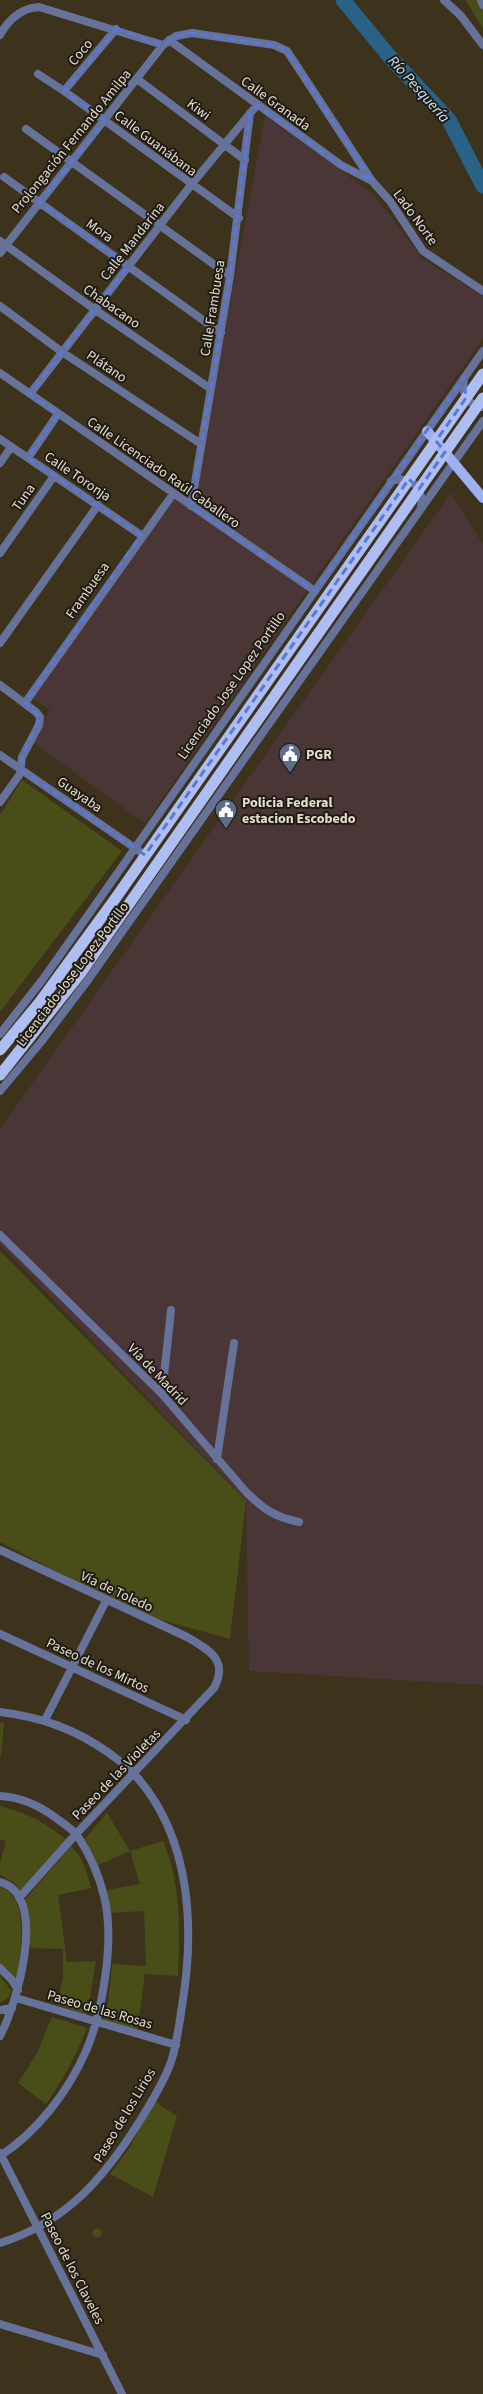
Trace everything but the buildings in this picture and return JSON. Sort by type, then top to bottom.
[{"type":"highway","name":"Licenciado Jose Lopez Portillo","points":[[0,1050],[40,1003],[483,374]]},
{"type":"highway","name":"Licenciado Jose Lopez Portillo","points":[[0,1075],[80,974],[483,398]]},
{"type":"main road","points":[[427,431],[483,498]]},
{"type":"street","points":[[444,0],[461,16],[483,45]]},
{"type":"street","points":[[481,0],[483,4]]},
{"type":"street","points":[[0,35],[15,16],[23,10],[40,7],[166,43],[176,36],[192,33],[281,47],[287,51],[372,181]]},
{"type":"street","name":"Coco","points":[[64,91],[116,29]]},
{"type":"street","name":"Prolongación Fernando Amilpa","points":[[0,253],[3,243],[105,121],[166,43]]},
{"type":"street","name":"Calle Granada","points":[[166,43],[340,165],[372,181]]},
{"type":"street","name":"Calle Guanábana","points":[[38,74],[64,91],[191,185],[239,218]]},
{"type":"street","name":"Kiwi","points":[[137,80],[245,160]]},
{"type":"street","name":"Calle Mandarina","points":[[30,394],[94,309],[256,105]]},
{"type":"street","name":"Calle Frambuesa","points":[[191,506],[239,218],[250,113]]},
{"type":"street","points":[[26,129],[230,276]]},
{"type":"street","name":"Mora","points":[[4,177],[221,333]]},
{"type":"street","name":"Lado Norte","points":[[372,181],[390,201],[424,251],[483,291]]},
{"type":"street","name":"Chabacano","points":[[3,243],[94,309],[211,389]]},
{"type":"street","name":"Plátano","points":[[0,306],[62,352],[201,444]]},
{"type":"street","name":"Licenciado Jose Lopez Portillo","points":[[0,1034],[43,979],[135,849],[483,351]]},
{"type":"street","name":"Calle Licenciado Raúl Caballero","points":[[0,373],[315,591]]},
{"type":"street","points":[[464,377],[463,390],[466,399],[476,406],[483,407]]},
{"type":"street","points":[[28,458],[58,414]]},
{"type":"street","name":"Licenciado Jose Lopez Portillo","points":[[0,1090],[37,1047],[88,980],[483,421]]},
{"type":"street","name":"Calle Toronja","points":[[0,439],[141,536]]},
{"type":"street","points":[[0,463],[11,447]]},
{"type":"street","name":"Tuna","points":[[0,553],[54,476]]},
{"type":"street","points":[[391,481],[403,479],[414,483],[422,498],[421,509]]},
{"type":"street","name":"Frambuesa","points":[[25,703],[141,536],[173,494]]},
{"type":"street","points":[[0,644],[98,505]]},
{"type":"street","points":[[0,685],[25,703],[40,718],[39,725],[22,757],[22,770],[0,802]]},
{"type":"street","name":"Guayaba","points":[[0,755],[145,855]]},
{"type":"street","name":"Vía de Madrid","points":[[0,1235],[162,1394],[217,1458],[262,1507],[279,1517],[299,1522]]},
{"type":"street","points":[[162,1394],[171,1310]]},
{"type":"street","points":[[217,1458],[234,1344]]},
{"type":"street","name":"Vía de Toledo","points":[[0,1550],[106,1601],[187,1636],[209,1652],[219,1662]]},
{"type":"street","points":[[45,1720],[70,1667],[106,1601]]},
{"type":"street","name":"Paseo de los Mirtos","points":[[0,1634],[186,1720]]},
{"type":"street","name":"Paseo de las Violetas","points":[[19,1898],[76,1834],[135,1774],[214,1688],[219,1676],[219,1662]]},
{"type":"street","name":"Paseo de los Lirios","points":[[0,1712],[45,1720],[71,1730],[93,1742],[135,1774],[155,1801],[173,1837],[186,1896],[189,1950],[188,1973],[176,2045],[161,2083],[130,2136],[105,2172],[76,2201],[38,2228],[0,2243]]},
{"type":"street","points":[[0,1796],[20,1800],[37,1806],[76,1834],[97,1876],[107,1912],[106,1955],[96,2020],[79,2066],[61,2096],[30,2130],[0,2155]]},
{"type":"street","points":[[0,1882],[9,1885],[19,1898],[24,1914],[26,1942],[26,1957],[17,1994],[0,2036]]},
{"type":"street","points":[[0,1968],[12,1980],[17,1994]]},
{"type":"street","name":"Paseo de las Rosas","points":[[17,1994],[176,2045]]},
{"type":"street","points":[[0,2010],[12,2008]]},
{"type":"street","name":"Paseo de los Claveles","points":[[0,2155],[122,2394]]},
{"type":"street","points":[[0,2324],[103,2356]]},
{"type":"highlighted area","points":[[116,29],[163,45],[176,36],[192,33],[281,47],[293,60],[372,181],[341,165],[257,105],[250,113],[230,276],[191,506],[315,591],[464,377],[466,398],[436,441],[445,452],[419,489],[409,479],[145,855],[22,770],[22,757],[40,717],[25,703],[141,535],[28,458],[58,414],[30,394],[128,266],[39,202],[105,121],[64,91]]},
{"type":"shaded area","points":[[265,116],[372,193],[423,259],[483,296],[483,338],[145,823],[31,741],[50,710],[34,699],[170,498],[193,504]]},
{"type":"shaded area","points":[[451,493],[483,545],[483,1685],[249,1671],[246,1501],[0,1244],[0,1129]]},
{"type":"green space","points":[[466,0],[483,0],[483,29]]},
{"type":"green space","points":[[22,780],[122,851],[0,1012],[0,815]]},
{"type":"green space","points":[[0,1251],[246,1501],[230,1639],[136,1613],[0,1542]]},
{"type":"green space","points":[[0,1723],[4,1723],[1,1756],[0,1756]]},
{"type":"green space","points":[[0,1806],[36,1819],[67,1840],[22,1892],[14,1883],[0,1875],[0,1863],[6,1841],[0,1839]]},
{"type":"green space","points":[[107,1813],[130,1851],[98,1865],[85,1839]]},
{"type":"green space","points":[[163,1841],[173,1873],[179,1924],[178,1976],[145,1974],[137,2031],[103,2021],[108,2002],[112,1964],[146,1966],[144,1911],[111,1913],[107,1890],[140,1884],[130,1851]]},
{"type":"green space","points":[[71,1846],[82,1860],[91,1888],[58,1895],[67,1962],[96,1961],[87,2015],[57,2005],[63,1977],[63,1949],[30,1948],[25,1900]]},
{"type":"green space","points":[[0,1886],[7,1890],[16,1901],[21,1923],[21,1949],[16,1982],[7,1969],[0,1964]]},
{"type":"green space","points":[[0,1976],[11,1990],[9,1997],[0,2003]]},
{"type":"green space","points":[[52,2017],[87,2028],[69,2068],[46,2104],[18,2083],[37,2053]]},
{"type":"green space","points":[[154,2101],[177,2116],[153,2197],[110,2174],[130,2147]]},
{"type":"green space","points":[[97,2228],[102,2233],[97,2238],[92,2233]]},
{"type":"waterway","name":"Río Pesquería","points":[[343,0],[389,56],[449,120],[483,186]]},
{"type":"place","name":"PGR","points":[[290,774]]},
{"type":"place","name":"Policia Federal estacion Escobedo","points":[[226,830]]}]
